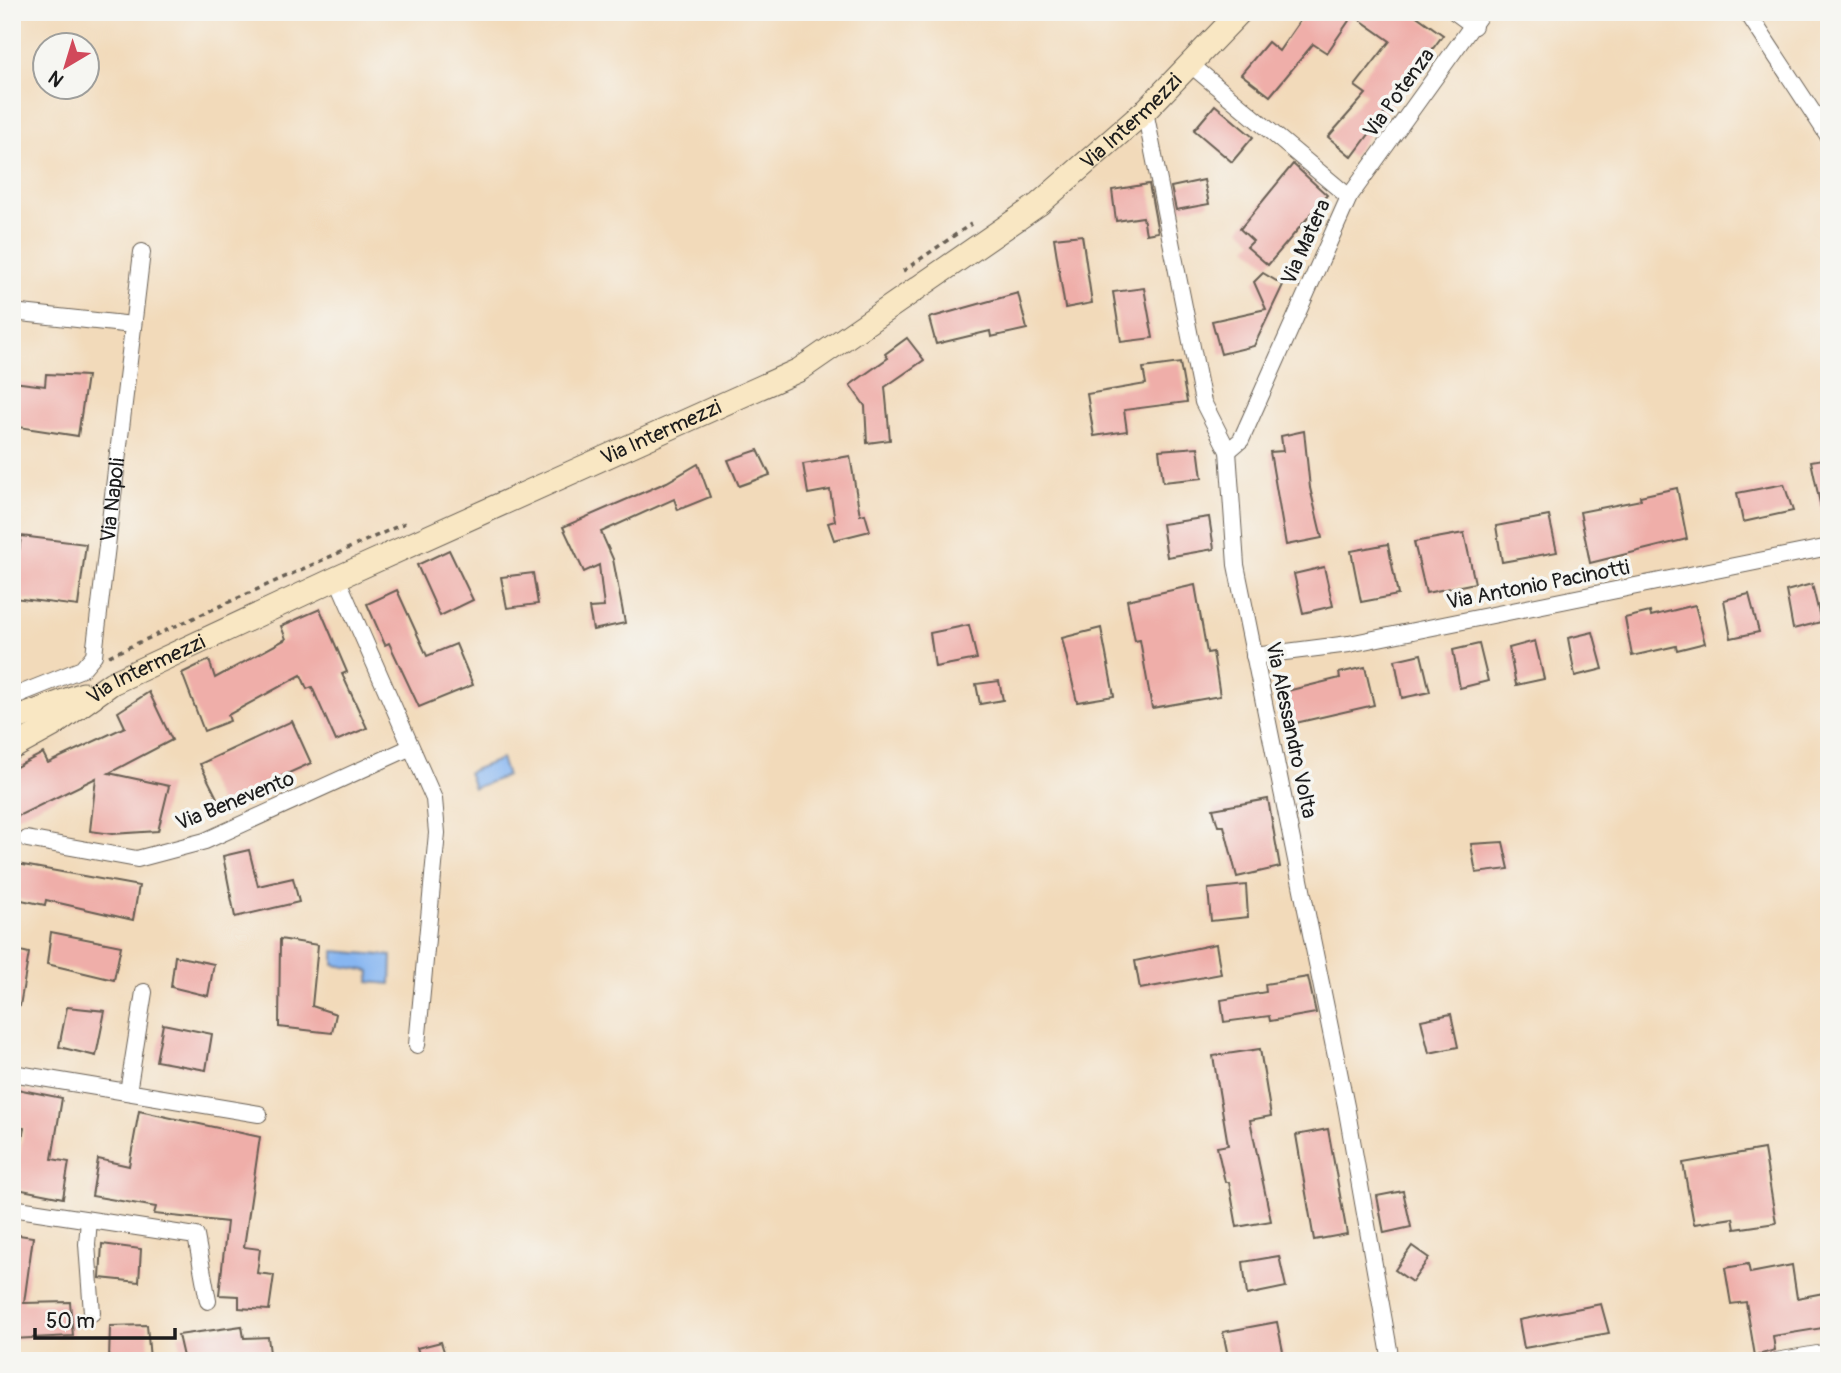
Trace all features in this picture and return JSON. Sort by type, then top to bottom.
[{"type":"street","name":"Via Intermezzi","points":[[12,748],[52,726],[112,683],[337,578],[799,370],[1039,204],[1145,111],[1240,12]]},
{"type":"street","points":[[1455,12],[1478,19]]},
{"type":"street","points":[[1747,12],[1829,137]]},
{"type":"street","name":"Via Potenza","points":[[1349,197],[1478,19]]},
{"type":"street","name":"Via Matera","points":[[1190,64],[1349,197],[1241,440],[1228,451]]},
{"type":"street","name":"Via Alessandro Volta","points":[[1145,111],[1203,402],[1228,451],[1228,494],[1236,565],[1346,1106],[1391,1361]]},
{"type":"street","name":"Via Napoli","points":[[82,669],[94,655],[142,251]]},
{"type":"street","points":[[12,312],[133,325]]},
{"type":"street","name":"Via Antonio Pacinotti","points":[[1254,656],[1349,644],[1829,547]]},
{"type":"street","points":[[337,578],[409,748],[434,799],[437,833],[417,1045]]},
{"type":"street","points":[[12,696],[82,669]]},
{"type":"street","points":[[12,720],[112,683]]},
{"type":"street","name":"Via Benevento","points":[[27,839],[136,859],[205,841],[409,748]]},
{"type":"street","points":[[128,1092],[144,992]]},
{"type":"street","points":[[12,1073],[259,1114]]},
{"type":"street","points":[[12,1208],[196,1236],[208,1301]]},
{"type":"street","points":[[89,1220],[87,1244],[92,1313]]},
{"type":"street","points":[[1776,1361],[1829,1352]]},
{"type":"path","points":[[892,278],[977,220]]},
{"type":"path","points":[[82,669],[407,522]]},
{"type":"water","points":[[501,759],[507,776],[474,788],[468,772]]},
{"type":"water","points":[[334,951],[392,956],[391,984],[369,982],[370,971],[334,965]]},
{"type":"building","points":[[1306,12],[1411,12],[1443,35],[1352,157],[1328,137],[1366,94],[1355,86],[1390,41],[1353,15],[1327,53],[1313,44],[1270,96],[1241,74],[1268,42],[1279,51]]},
{"type":"building","points":[[1215,105],[1253,137],[1232,162],[1194,130]]},
{"type":"building","points":[[1293,164],[1327,195],[1268,265],[1247,247],[1253,241],[1240,229]]},
{"type":"building","points":[[1204,180],[1209,204],[1176,210],[1171,187]]},
{"type":"building","points":[[1149,184],[1158,232],[1146,234],[1143,217],[1116,221],[1112,190]]},
{"type":"building","points":[[1082,235],[1092,303],[1065,308],[1054,238]]},
{"type":"building","points":[[1263,273],[1283,285],[1254,346],[1221,354],[1212,321],[1266,309],[1254,282]]},
{"type":"building","points":[[1144,288],[1153,338],[1121,342],[1113,292]]},
{"type":"building","points":[[1018,293],[1027,329],[991,337],[990,331],[936,344],[929,318]]},
{"type":"building","points":[[907,338],[924,360],[885,387],[890,440],[867,443],[865,406],[850,385],[888,358],[885,354]]},
{"type":"building","points":[[1180,363],[1187,402],[1124,410],[1127,431],[1094,436],[1087,394],[1146,384],[1143,368]]},
{"type":"building","points":[[46,374],[87,376],[78,436],[12,426],[12,382],[45,386]]},
{"type":"building","points":[[1304,431],[1310,488],[1322,538],[1286,545],[1270,452],[1283,451],[1281,436]]},
{"type":"building","points":[[1198,447],[1202,478],[1163,482],[1159,450]]},
{"type":"building","points":[[758,450],[770,475],[739,486],[728,460]]},
{"type":"building","points":[[850,456],[860,515],[865,514],[870,531],[834,540],[828,523],[835,521],[830,490],[808,494],[803,464]]},
{"type":"building","points":[[1829,458],[1829,512],[1822,513],[1811,461]]},
{"type":"building","points":[[698,464],[710,497],[678,510],[674,499],[601,532],[613,559],[625,623],[593,630],[589,608],[604,607],[599,565],[584,572],[563,527],[667,482]]},
{"type":"building","points":[[1784,484],[1793,511],[1743,522],[1737,493]]},
{"type":"building","points":[[1677,488],[1687,539],[1590,563],[1580,512],[1641,500],[1640,496]]},
{"type":"building","points":[[1549,516],[1557,552],[1502,562],[1496,526]]},
{"type":"building","points":[[1209,517],[1214,549],[1167,557],[1162,524]]},
{"type":"building","points":[[1464,533],[1475,583],[1426,593],[1414,542]]},
{"type":"building","points":[[21,536],[86,544],[78,606],[13,598]]},
{"type":"building","points":[[1388,544],[1398,595],[1361,602],[1351,551]]},
{"type":"building","points":[[449,550],[473,600],[440,616],[417,565]]},
{"type":"building","points":[[1324,567],[1333,606],[1303,613],[1294,574]]},
{"type":"building","points":[[533,573],[538,604],[507,608],[501,577]]},
{"type":"building","points":[[1812,584],[1821,622],[1793,629],[1786,591]]},
{"type":"building","points":[[1195,585],[1207,653],[1213,652],[1220,696],[1152,708],[1140,640],[1135,641],[1127,600]]},
{"type":"building","points":[[397,590],[427,656],[456,644],[473,685],[419,707],[389,643],[385,645],[367,604]]},
{"type":"building","points":[[1749,594],[1759,632],[1731,638],[1724,600]]},
{"type":"building","points":[[1695,605],[1705,643],[1677,650],[1676,646],[1632,656],[1625,618],[1650,612],[1651,616]]},
{"type":"building","points":[[320,609],[347,672],[342,674],[367,728],[336,741],[312,687],[307,689],[301,675],[228,715],[230,721],[204,731],[182,673],[209,660],[215,678],[286,639],[281,626]]},
{"type":"building","points":[[969,625],[977,659],[935,667],[930,633]]},
{"type":"building","points":[[1101,628],[1114,696],[1077,702],[1062,638]]},
{"type":"building","points":[[1593,632],[1603,669],[1575,676],[1568,638]]},
{"type":"building","points":[[1535,641],[1544,679],[1516,685],[1509,648]]},
{"type":"building","points":[[1479,644],[1488,681],[1460,688],[1453,650]]},
{"type":"building","points":[[1421,654],[1430,692],[1402,698],[1395,660]]},
{"type":"building","points":[[1365,667],[1374,705],[1291,724],[1283,692],[1340,678],[1339,673]]},
{"type":"building","points":[[999,681],[1003,700],[980,704],[976,684]]},
{"type":"building","points":[[149,692],[172,740],[109,773],[169,786],[158,831],[112,834],[90,831],[96,778],[12,819],[12,769],[43,753],[48,763],[125,727],[118,712]]},
{"type":"building","points":[[292,721],[311,763],[220,804],[200,764]]},
{"type":"building","points":[[1268,799],[1280,867],[1237,877],[1224,826],[1218,826],[1213,809]]},
{"type":"building","points":[[1503,842],[1509,869],[1476,873],[1471,844]]},
{"type":"building","points":[[249,850],[258,886],[293,878],[299,902],[235,917],[223,856]]},
{"type":"building","points":[[12,863],[139,886],[133,920],[46,900],[45,905],[12,898]]},
{"type":"building","points":[[1246,885],[1248,917],[1211,921],[1208,889]]},
{"type":"building","points":[[51,932],[121,946],[114,980],[47,964]]},
{"type":"building","points":[[280,939],[318,945],[312,1006],[336,1014],[332,1033],[279,1027]]},
{"type":"building","points":[[1216,944],[1221,974],[1140,989],[1135,961]]},
{"type":"building","points":[[12,949],[29,953],[20,1006],[12,1005]]},
{"type":"building","points":[[175,956],[214,964],[208,996],[171,987]]},
{"type":"building","points":[[1308,977],[1316,1013],[1270,1021],[1269,1016],[1224,1022],[1221,1000],[1266,992],[1265,984]]},
{"type":"building","points":[[67,1007],[105,1011],[96,1056],[59,1047]]},
{"type":"building","points":[[1451,1014],[1458,1047],[1429,1053],[1421,1020]]},
{"type":"building","points":[[163,1024],[212,1034],[206,1070],[156,1061]]},
{"type":"building","points":[[1260,1049],[1271,1116],[1250,1120],[1271,1221],[1237,1227],[1229,1182],[1225,1182],[1217,1147],[1228,1145],[1213,1056]]},
{"type":"building","points":[[12,1088],[62,1098],[52,1159],[69,1162],[63,1198],[12,1188],[12,1156],[19,1157],[24,1128],[12,1126]]},
{"type":"building","points":[[139,1111],[260,1137],[244,1247],[260,1249],[257,1273],[274,1275],[269,1310],[239,1308],[239,1296],[219,1295],[227,1222],[154,1214],[156,1207],[92,1196],[98,1159],[129,1166]]},
{"type":"building","points":[[1328,1129],[1347,1234],[1314,1240],[1296,1135]]},
{"type":"building","points":[[1764,1149],[1776,1223],[1735,1229],[1733,1218],[1694,1224],[1683,1163]]},
{"type":"building","points":[[1403,1191],[1411,1227],[1384,1233],[1377,1196]]},
{"type":"building","points":[[12,1234],[33,1237],[24,1303],[70,1302],[73,1336],[12,1339]]},
{"type":"building","points":[[102,1244],[141,1249],[139,1282],[100,1278]]},
{"type":"building","points":[[1412,1246],[1429,1258],[1412,1282],[1395,1270]]},
{"type":"building","points":[[1279,1256],[1286,1287],[1247,1295],[1243,1262]]},
{"type":"building","points":[[1748,1264],[1750,1273],[1792,1265],[1797,1298],[1829,1292],[1829,1327],[1773,1336],[1775,1350],[1755,1356],[1746,1302],[1731,1304],[1725,1268]]},
{"type":"building","points":[[1601,1304],[1609,1333],[1524,1348],[1519,1320]]},
{"type":"building","points":[[1277,1322],[1285,1361],[1229,1361],[1223,1332]]},
{"type":"building","points":[[147,1325],[150,1359],[109,1361],[110,1326]]},
{"type":"building","points":[[242,1326],[244,1338],[268,1337],[271,1361],[184,1361],[178,1335]]},
{"type":"building","points":[[441,1342],[447,1361],[422,1361],[417,1348]]}]
